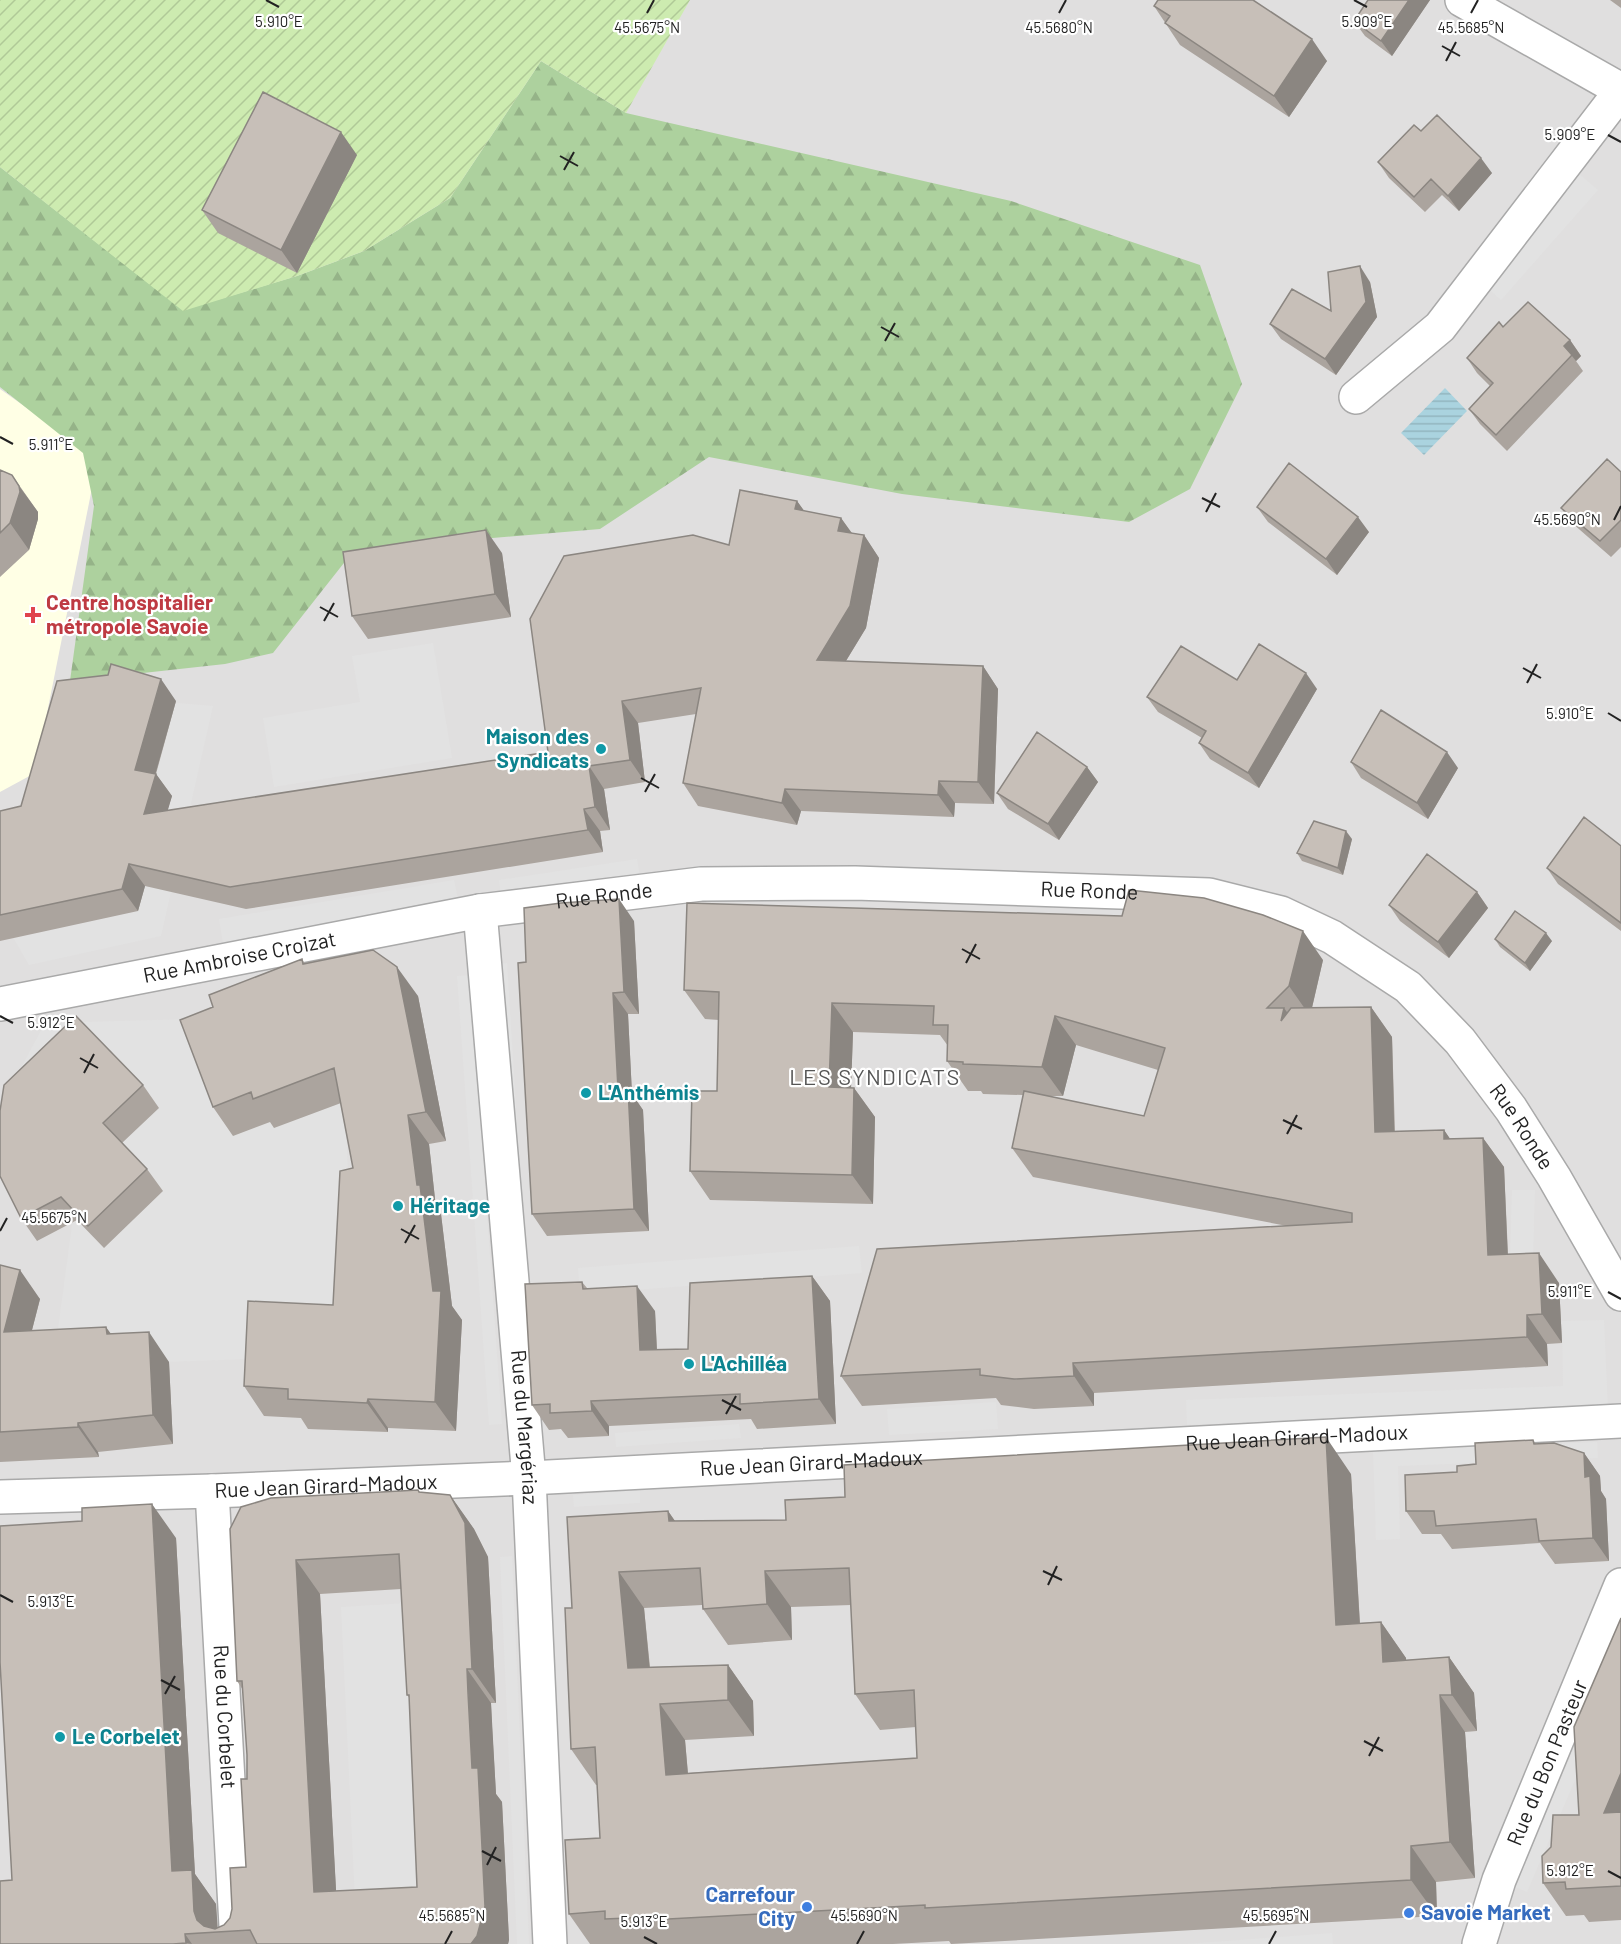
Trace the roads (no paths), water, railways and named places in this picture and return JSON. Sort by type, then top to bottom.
[{"type":"street","points":[[1356,397],[1440,327],[1621,91],[1462,0]]},
{"type":"street","name":"Rue Ronde","points":[[480,911],[701,884],[855,883],[1209,895],[1281,913],[1332,938],[1408,987],[1460,1041],[1511,1109],[1621,1294]]},
{"type":"street","name":"Rue Ambroise Croizat","points":[[0,1004],[480,911]]},
{"type":"street","name":"Rue du Margériaz","points":[[480,911],[529,1478],[550,1944]]},
{"type":"street","name":"Rue Jean Girard-Madoux","points":[[0,1497],[529,1478],[1621,1421]]},
{"type":"street","name":"Rue du Corbelet","points":[[212,1491],[237,1944]]},
{"type":"street","name":"Rue du Bon Pasteur","points":[[1479,1944],[1499,1880],[1621,1585]]},
{"type":"water","points":[[1445,388],[1467,411],[1424,455],[1401,433]]},
{"type":"place","name":"Centre hospitalier métropole Savoie","points":[[33,615]]},
{"type":"place","name":"Maison des Syndicats","points":[[601,749]]},
{"type":"place","name":"L'Anthémis","points":[[586,1093]]},
{"type":"place","name":"Héritage","points":[[398,1206]]},
{"type":"place","name":"L'Achilléa","points":[[689,1364]]},
{"type":"place","name":"Le Corbelet","points":[[60,1737]]},
{"type":"place","name":"Carrefour City","points":[[807,1907]]},
{"type":"place","name":"Savoie Market","points":[[1409,1913]]},
{"type":"district","name":"LES SYNDICATS","points":[[875,1077]]}]
